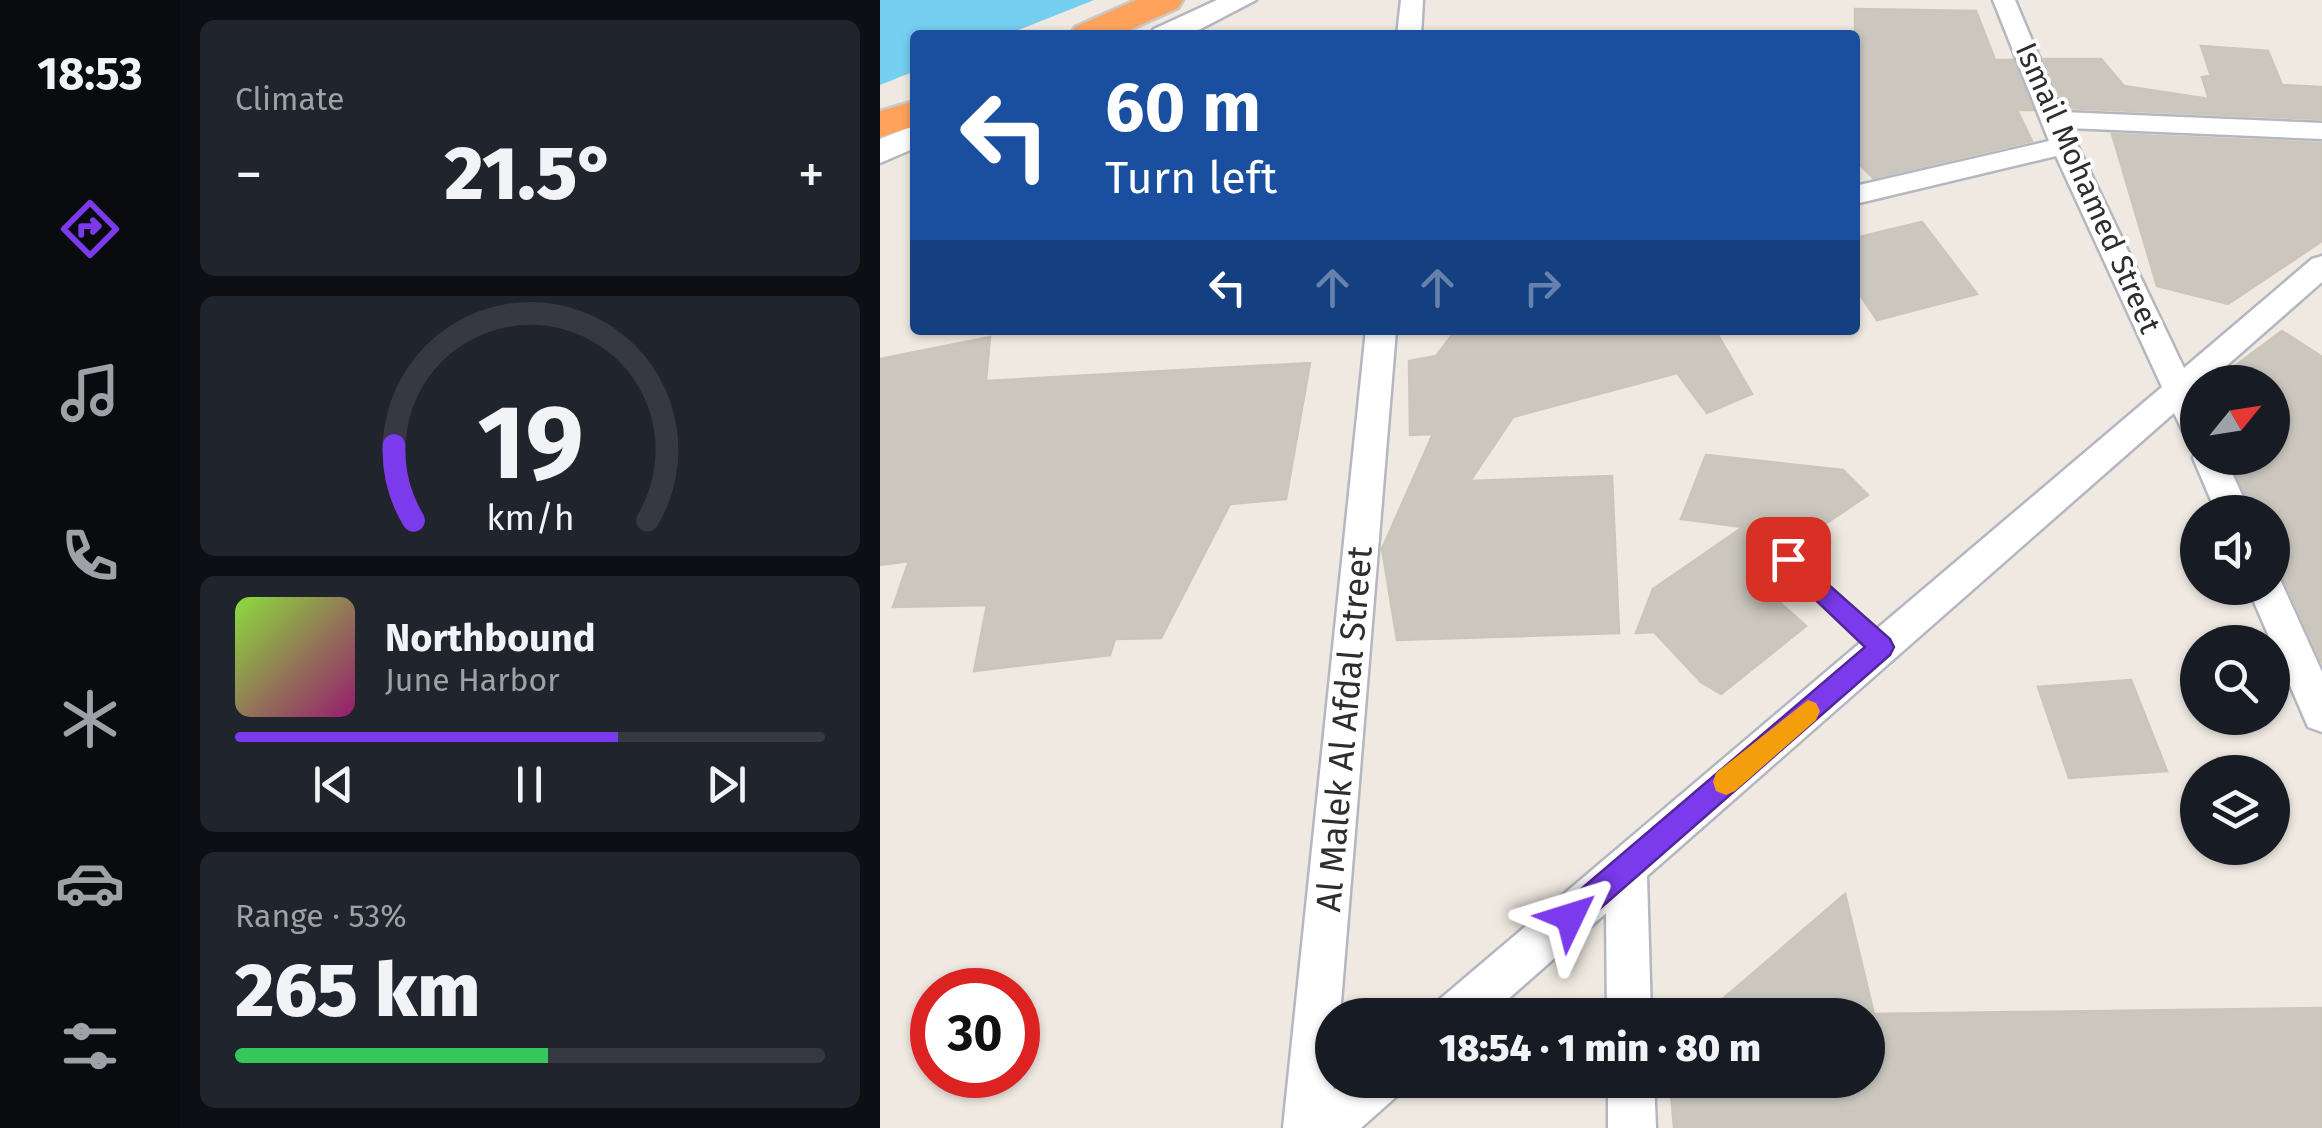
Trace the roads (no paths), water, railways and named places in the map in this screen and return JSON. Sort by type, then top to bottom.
[{"type":"highway","points":[[1099,30],[1165,0]]},
{"type":"highway","points":[[887,151],[910,119]]},
{"type":"street","points":[[1139,30],[1202,0]]},
{"type":"street","points":[[1176,30],[1241,0]]},
{"type":"street","points":[[1409,30],[1412,0]]},
{"type":"street","name":"Ismail Mohamed Street","points":[[2004,0],[2064,146],[2179,390]]},
{"type":"street","points":[[2054,119],[2322,131]]},
{"type":"street","points":[[887,151],[910,138]]},
{"type":"street","points":[[1860,194],[2064,146]]},
{"type":"street","points":[[1476,998],[2322,266]]},
{"type":"street","name":"Al Malek Al Afdal Street","points":[[1307,1128],[1382,335]]},
{"type":"street","points":[[2274,605],[2322,714]]},
{"type":"street","points":[[1626,868],[1629,998]]},
{"type":"street","points":[[1325,1128],[1360,1098]]},
{"type":"street","points":[[1631,1098],[1632,1128]]},
{"type":"lane","points":[[1788,559],[1882,647]]},
{"type":"water","points":[[880,0],[1094,0],[1019,30],[910,30],[910,73],[880,85]]}]
